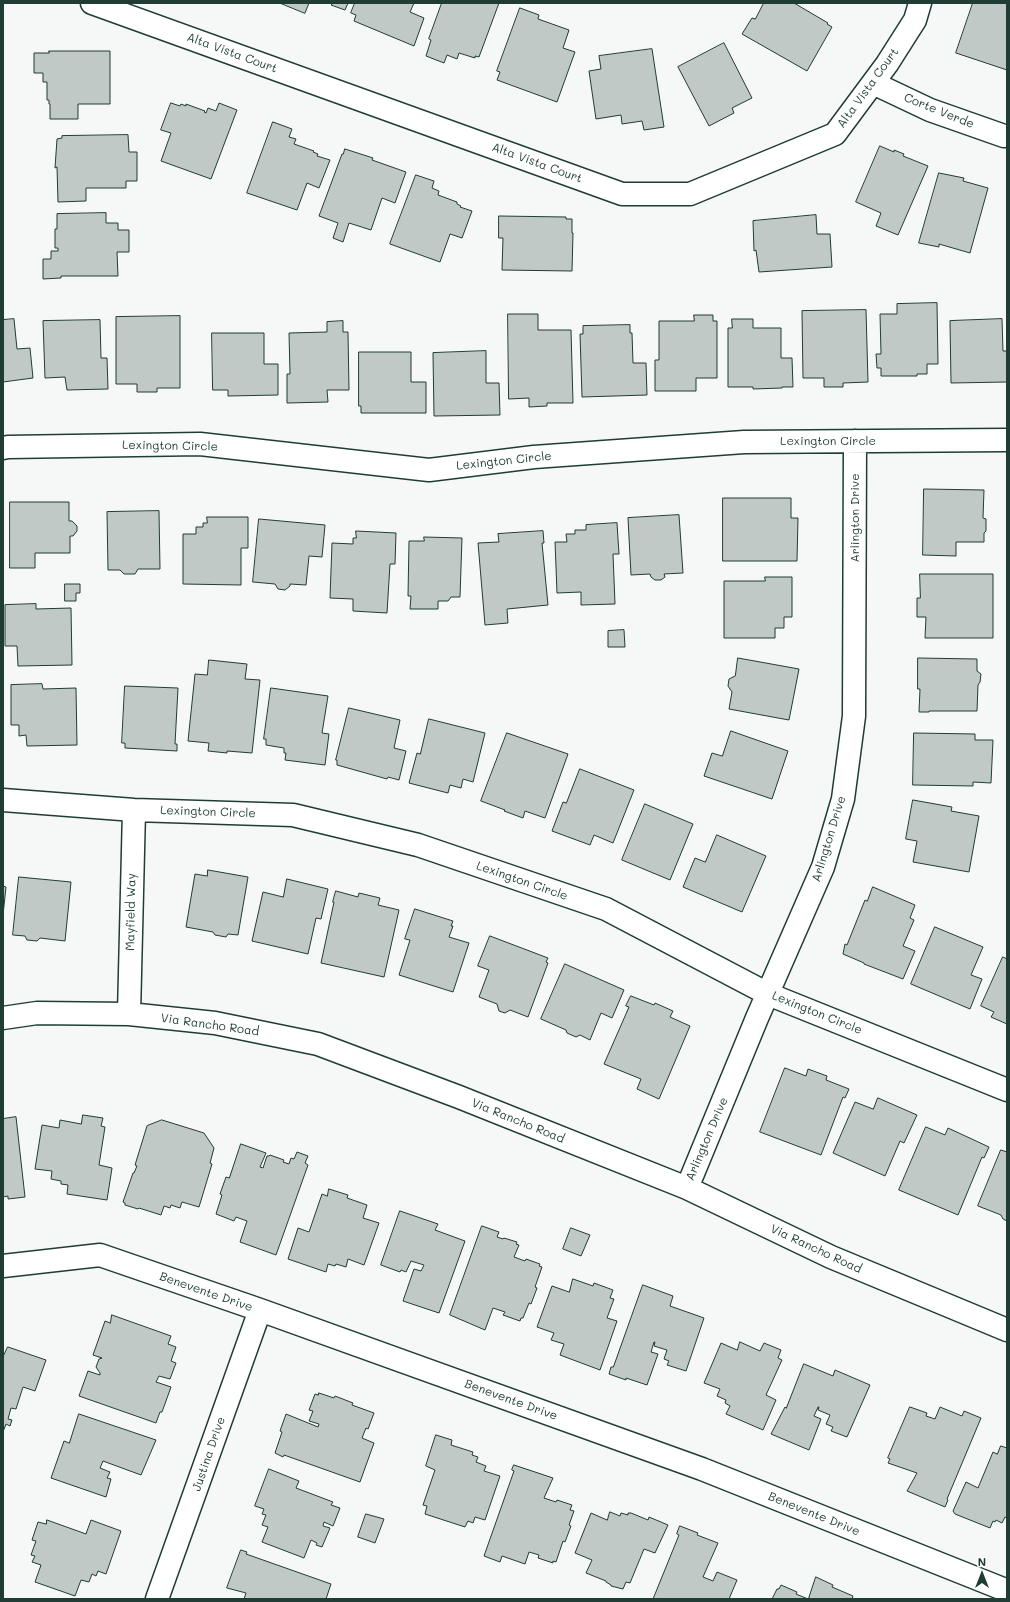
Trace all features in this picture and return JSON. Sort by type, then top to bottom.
[{"type":"street","name":"Alta Vista Court","points":[[92,3],[622,194],[690,194],[835,134],[887,64],[915,20],[920,3]]},
{"type":"street","name":"Corte Verde","points":[[873,83],[930,110],[1007,136]]},
{"type":"street","name":"Lexington Circle","points":[[3,448],[200,444],[429,470],[534,457],[744,442],[1007,440]]},
{"type":"street","name":"Arlington Drive","points":[[687,1188],[823,867],[843,799],[854,716],[855,441]]},
{"type":"street","name":"Lexington Circle","points":[[3,800],[134,810],[293,814],[418,845],[606,909],[768,994],[1007,1090]]},
{"type":"street","name":"Mayfield Way","points":[[129,1014],[134,810]]},
{"type":"street","name":"Via Rancho Road","points":[[3,1018],[37,1013],[129,1014],[215,1023],[318,1044],[459,1097],[687,1188],[831,1257],[1007,1330]]},
{"type":"street","name":"Benevente Drive","points":[[3,1266],[100,1256],[260,1310],[702,1470],[1003,1589],[1007,1594]]},
{"type":"street","name":"Justina Drive","points":[[158,1599],[260,1310]]},
{"type":"building","points":[[280,3],[309,3],[305,13]]},
{"type":"building","points":[[330,3],[348,3],[345,10],[331,5],[332,4]]},
{"type":"building","points":[[355,3],[414,3],[410,12],[424,18],[414,46],[354,21],[356,15],[351,13]]},
{"type":"building","points":[[442,3],[499,3],[479,57],[475,56],[475,58],[459,53],[457,59],[447,55],[444,63],[426,56],[431,40],[429,39]]},
{"type":"building","points":[[764,3],[794,3],[828,23],[827,24],[832,27],[807,71],[742,34],[752,18],[755,19]]},
{"type":"building","points":[[973,3],[1007,3],[1007,70],[956,53]]},
{"type":"building","points":[[520,8],[539,15],[538,19],[569,30],[563,48],[575,52],[557,102],[497,80],[500,72],[497,71]]},
{"type":"building","points":[[724,43],[752,98],[732,108],[734,113],[709,126],[678,67]]},
{"type":"building","points":[[652,49],[664,127],[644,130],[642,121],[622,124],[621,115],[596,119],[589,71],[601,69],[599,56]]},
{"type":"building","points":[[49,51],[110,51],[110,104],[78,104],[78,119],[50,119],[50,104],[49,100],[47,100],[47,82],[43,82],[43,73],[34,73],[34,53],[49,53]]},
{"type":"building","points":[[171,103],[180,106],[181,104],[186,106],[186,104],[205,111],[204,112],[206,113],[208,108],[216,111],[219,103],[237,110],[211,179],[161,161],[171,133],[161,130]]},
{"type":"building","points":[[273,122],[292,129],[289,137],[296,139],[294,144],[314,151],[313,152],[318,154],[317,156],[330,160],[319,188],[307,183],[297,210],[247,193]]},
{"type":"building","points":[[128,135],[129,152],[137,152],[137,181],[126,181],[126,188],[86,188],[86,201],[58,202],[57,167],[55,168],[57,139],[62,138],[62,136]]},
{"type":"building","points":[[880,146],[894,152],[894,150],[904,154],[903,156],[928,166],[898,235],[876,226],[881,213],[856,202]]},
{"type":"building","points":[[345,149],[373,158],[372,160],[406,172],[395,203],[382,198],[371,230],[349,223],[343,242],[333,238],[338,223],[319,216]]},
{"type":"building","points":[[939,173],[964,178],[963,181],[988,188],[970,253],[939,244],[939,247],[919,243]]},
{"type":"building","points":[[416,175],[434,181],[432,188],[439,191],[438,195],[457,202],[457,204],[461,206],[460,207],[472,211],[462,238],[450,234],[440,262],[390,244]]},
{"type":"building","points":[[106,213],[106,223],[118,223],[118,230],[129,230],[129,252],[117,252],[118,276],[61,276],[61,278],[43,279],[43,259],[51,259],[51,251],[58,251],[58,248],[55,248],[57,214]]},
{"type":"building","points":[[816,215],[817,234],[830,234],[832,267],[759,272],[756,250],[754,251],[753,221]]},
{"type":"building","points":[[499,216],[566,217],[566,219],[572,219],[572,271],[502,270],[503,238],[499,238]]},
{"type":"building","points":[[937,303],[938,364],[927,364],[927,374],[917,374],[917,376],[881,376],[881,368],[877,368],[876,354],[881,354],[880,314],[897,314],[897,304]]},
{"type":"building","points":[[866,310],[868,382],[843,383],[843,387],[824,387],[824,378],[803,378],[802,311]]},
{"type":"building","points":[[508,314],[538,314],[538,330],[571,330],[573,403],[547,403],[547,406],[529,407],[529,398],[509,399]]},
{"type":"building","points":[[694,315],[713,315],[713,321],[717,321],[717,378],[696,378],[696,391],[655,391],[655,360],[659,360],[659,321],[694,321]]},
{"type":"building","points":[[180,316],[180,388],[157,388],[157,392],[137,392],[137,384],[116,384],[116,317]]},
{"type":"building","points":[[14,319],[17,349],[30,348],[33,378],[3,382],[3,320]]},
{"type":"building","points":[[732,319],[753,319],[753,328],[781,328],[781,358],[792,358],[793,387],[753,389],[753,387],[728,387],[728,328],[732,328]]},
{"type":"building","points":[[1002,319],[1003,351],[1007,351],[1007,382],[951,383],[950,321]]},
{"type":"building","points":[[100,320],[101,358],[107,358],[108,389],[67,390],[65,377],[45,378],[43,321]]},
{"type":"building","points":[[343,321],[343,332],[348,332],[349,390],[327,390],[328,402],[287,403],[287,374],[290,374],[289,333],[327,332],[327,322]]},
{"type":"building","points":[[630,325],[630,333],[632,333],[633,363],[646,363],[647,395],[582,397],[580,334],[583,334],[583,326]]},
{"type":"building","points":[[212,333],[264,333],[264,364],[278,364],[278,395],[228,396],[228,390],[213,390]]},
{"type":"building","points":[[486,351],[486,383],[499,383],[500,415],[434,416],[433,353]]},
{"type":"building","points":[[359,352],[411,352],[411,382],[426,382],[426,413],[361,413],[361,406],[359,406]]},
{"type":"building","points":[[924,489],[984,490],[983,518],[986,519],[986,531],[984,533],[984,542],[956,542],[956,556],[923,555]]},
{"type":"building","points":[[723,498],[791,498],[791,518],[798,518],[797,561],[723,561]]},
{"type":"building","points":[[10,502],[69,502],[69,521],[72,521],[77,526],[77,531],[73,536],[70,536],[70,553],[35,553],[35,568],[10,568]]},
{"type":"building","points":[[159,511],[160,569],[138,569],[135,574],[124,574],[120,570],[108,570],[107,512]]},
{"type":"building","points":[[679,515],[683,573],[664,574],[665,577],[661,580],[655,580],[650,574],[631,575],[628,518]]},
{"type":"building","points":[[207,517],[248,517],[248,548],[241,548],[241,585],[183,584],[183,534],[196,534],[196,527],[203,527],[203,523],[207,523]]},
{"type":"building","points":[[259,519],[325,525],[322,557],[309,556],[306,585],[290,584],[290,586],[285,590],[278,589],[275,584],[253,582]]},
{"type":"building","points":[[617,523],[619,554],[613,554],[615,604],[581,605],[581,592],[557,593],[555,542],[567,542],[566,534],[575,534],[575,530],[586,530],[586,525]]},
{"type":"building","points":[[356,531],[396,533],[395,564],[390,564],[387,613],[353,611],[353,599],[330,598],[332,543],[353,544],[353,538],[356,538]]},
{"type":"building","points":[[543,531],[544,543],[542,543],[548,605],[507,609],[508,623],[485,625],[478,543],[499,542],[498,534]]},
{"type":"building","points":[[424,537],[462,538],[460,597],[451,597],[448,601],[438,601],[438,609],[410,609],[411,596],[408,596],[409,541],[424,541]]},
{"type":"building","points":[[920,574],[993,574],[993,638],[925,638],[926,617],[917,617],[917,598],[920,598]]},
{"type":"building","points":[[765,577],[792,577],[792,617],[784,617],[784,628],[775,628],[775,638],[724,638],[724,581],[765,581]]},
{"type":"building","points":[[65,584],[80,584],[80,593],[76,593],[76,601],[65,601]]},
{"type":"building","points":[[36,604],[36,609],[71,608],[72,665],[18,666],[17,646],[5,646],[5,605]]},
{"type":"building","points":[[624,630],[625,647],[608,647],[608,631]]},
{"type":"building","points":[[738,658],[799,669],[789,720],[729,709],[732,692],[728,686],[729,679],[735,676]]},
{"type":"building","points":[[918,658],[977,659],[977,671],[981,674],[978,685],[977,711],[919,712],[920,689],[918,689]]},
{"type":"building","points":[[209,660],[247,664],[245,679],[260,680],[252,753],[208,751],[209,743],[188,741],[195,674],[207,675]]},
{"type":"building","points":[[42,684],[43,689],[76,688],[77,745],[27,746],[26,735],[19,736],[19,725],[11,725],[11,685]]},
{"type":"building","points":[[125,686],[178,688],[175,744],[177,744],[177,751],[125,748],[125,743],[122,743]]},
{"type":"building","points":[[271,688],[328,696],[322,733],[329,734],[325,765],[285,760],[286,753],[284,753],[284,748],[266,745],[266,739],[264,739]]},
{"type":"building","points":[[349,708],[400,720],[394,748],[406,751],[399,780],[388,777],[387,779],[337,765],[336,760]]},
{"type":"building","points":[[429,719],[485,733],[473,782],[463,779],[461,788],[450,785],[448,793],[409,783],[417,753],[420,754]]},
{"type":"building","points":[[731,731],[788,751],[772,799],[704,776],[712,753],[722,756]]},
{"type":"building","points":[[507,733],[568,754],[545,818],[525,811],[523,818],[481,801]]},
{"type":"building","points":[[914,733],[975,734],[975,740],[993,740],[991,783],[973,782],[973,786],[913,785]]},
{"type":"building","points":[[580,769],[634,790],[613,843],[594,835],[590,845],[552,831],[563,802],[566,803]]},
{"type":"building","points":[[913,800],[952,807],[951,811],[979,816],[969,872],[913,862],[917,841],[906,839]]},
{"type":"building","points":[[645,804],[693,824],[670,880],[622,860]]},
{"type":"building","points":[[717,835],[766,856],[742,912],[683,887],[695,858],[705,862]]},
{"type":"building","points":[[208,870],[248,877],[238,935],[228,934],[226,937],[215,935],[213,932],[186,927],[195,874],[207,876]]},
{"type":"building","points":[[19,877],[71,882],[65,941],[40,938],[37,941],[27,940],[25,936],[13,935]]},
{"type":"building","points":[[287,879],[328,889],[321,919],[316,918],[308,954],[252,941],[263,892],[283,897]]},
{"type":"building","points":[[3,886],[6,887],[3,915]]},
{"type":"building","points":[[873,887],[915,905],[910,918],[914,920],[903,946],[915,951],[903,979],[843,954],[845,944],[847,945],[865,900],[867,901]]},
{"type":"building","points":[[336,891],[358,897],[359,893],[380,898],[378,905],[399,910],[384,977],[321,963]]},
{"type":"building","points":[[415,909],[453,921],[451,926],[453,926],[449,937],[469,943],[453,992],[399,975],[410,940],[405,939]]},
{"type":"building","points":[[935,927],[983,947],[971,975],[982,979],[970,1009],[911,984]]},
{"type":"building","points":[[490,936],[548,958],[546,962],[548,963],[528,1017],[510,1010],[505,1013],[499,1011],[497,1004],[479,997],[489,970],[478,966]]},
{"type":"building","points":[[1003,957],[1007,959],[1007,1024],[991,1017],[994,1012],[981,1006]]},
{"type":"building","points":[[565,964],[624,990],[612,1018],[601,1013],[590,1040],[580,1035],[576,1037],[567,1033],[566,1030],[541,1019]]},
{"type":"building","points":[[631,996],[654,1005],[655,1003],[673,1011],[670,1017],[690,1026],[659,1099],[637,1089],[641,1079],[604,1064],[629,1007],[626,1006]]},
{"type":"building","points":[[785,1068],[806,1076],[808,1069],[827,1076],[826,1080],[849,1089],[845,1098],[843,1097],[821,1155],[760,1132]]},
{"type":"building","points":[[878,1098],[917,1115],[904,1143],[900,1141],[885,1176],[833,1153],[855,1102],[873,1109]]},
{"type":"building","points":[[83,1115],[103,1118],[101,1126],[105,1127],[99,1165],[112,1168],[107,1200],[67,1194],[68,1185],[61,1184],[61,1181],[51,1179],[52,1171],[35,1169],[42,1125],[59,1128],[60,1120],[81,1124]]},
{"type":"building","points":[[16,1117],[25,1197],[8,1199],[8,1196],[3,1197],[3,1119]]},
{"type":"building","points":[[162,1120],[204,1133],[214,1148],[210,1163],[212,1164],[199,1207],[182,1202],[180,1208],[171,1205],[170,1208],[164,1206],[161,1215],[125,1205],[123,1202],[137,1166],[135,1165],[147,1126]]},
{"type":"building","points":[[926,1127],[945,1135],[948,1128],[989,1147],[984,1158],[982,1157],[958,1215],[899,1190]]},
{"type":"building","points":[[241,1144],[266,1153],[260,1167],[263,1168],[267,1156],[270,1155],[284,1160],[283,1162],[289,1164],[291,1158],[294,1159],[297,1152],[308,1156],[305,1163],[308,1165],[276,1255],[240,1242],[247,1221],[236,1217],[234,1221],[216,1214],[222,1195],[220,1194],[226,1177],[229,1178]]},
{"type":"building","points":[[1001,1150],[1007,1152],[1007,1221],[1003,1219],[1001,1215],[978,1206]]},
{"type":"building","points":[[329,1189],[348,1195],[347,1198],[367,1205],[363,1218],[379,1223],[364,1265],[348,1259],[346,1267],[336,1264],[335,1266],[328,1264],[326,1272],[288,1259],[298,1228],[309,1232],[322,1194],[327,1196]]},
{"type":"building","points":[[400,1211],[438,1224],[435,1230],[465,1241],[439,1313],[403,1301],[414,1269],[421,1271],[424,1265],[411,1261],[406,1272],[401,1270],[400,1272],[381,1265]]},
{"type":"building","points":[[482,1226],[499,1232],[497,1237],[517,1242],[516,1244],[519,1245],[514,1257],[540,1264],[539,1266],[542,1267],[535,1287],[537,1288],[531,1304],[529,1303],[523,1318],[521,1318],[520,1321],[503,1315],[505,1312],[493,1308],[485,1330],[450,1315]]},
{"type":"building","points":[[571,1228],[590,1235],[581,1256],[563,1249]]},
{"type":"building","points":[[573,1279],[593,1286],[594,1283],[613,1290],[610,1298],[614,1299],[607,1318],[617,1321],[600,1370],[560,1355],[564,1344],[551,1340],[554,1333],[537,1327],[552,1286],[569,1292]]},
{"type":"building","points":[[643,1285],[673,1296],[670,1306],[704,1318],[686,1371],[667,1365],[669,1361],[664,1359],[667,1350],[654,1346],[654,1342],[651,1352],[658,1354],[647,1385],[609,1374],[611,1367],[613,1367]]},
{"type":"building","points":[[112,1315],[171,1336],[168,1344],[176,1347],[171,1361],[176,1363],[170,1379],[159,1376],[156,1382],[171,1387],[162,1412],[160,1412],[156,1423],[79,1396],[88,1371],[100,1375],[96,1367],[99,1359],[102,1358],[93,1355],[105,1321],[110,1323]]},
{"type":"building","points":[[740,1342],[760,1351],[764,1343],[781,1350],[778,1358],[782,1360],[766,1395],[776,1400],[763,1430],[726,1414],[730,1406],[725,1403],[726,1400],[717,1396],[720,1389],[704,1383],[721,1343],[737,1350]]},
{"type":"building","points":[[8,1347],[46,1360],[35,1391],[23,1387],[16,1409],[11,1408],[8,1419],[12,1420],[10,1426],[6,1424],[3,1432],[3,1357]]},
{"type":"building","points":[[804,1364],[833,1376],[835,1370],[870,1385],[847,1437],[831,1431],[833,1427],[826,1424],[830,1415],[818,1410],[818,1407],[814,1416],[821,1419],[809,1450],[771,1434],[785,1407],[786,1408]]},
{"type":"building","points":[[319,1393],[334,1398],[335,1396],[353,1403],[352,1405],[374,1413],[368,1429],[366,1428],[362,1438],[374,1443],[360,1482],[284,1455],[283,1457],[275,1453],[286,1414],[318,1427],[319,1424],[309,1421],[313,1411],[309,1410],[315,1394],[318,1395]]},
{"type":"building","points":[[910,1407],[927,1413],[926,1416],[935,1419],[940,1407],[962,1416],[964,1411],[981,1418],[945,1507],[907,1491],[917,1473],[888,1463],[890,1459],[888,1458]]},
{"type":"building","points":[[79,1414],[156,1440],[141,1475],[103,1461],[100,1468],[110,1472],[107,1478],[111,1479],[106,1497],[51,1478],[64,1441],[69,1443]]},
{"type":"building","points":[[436,1435],[452,1440],[451,1445],[473,1452],[472,1455],[478,1457],[476,1462],[486,1466],[484,1471],[500,1476],[485,1520],[475,1517],[473,1523],[468,1521],[465,1527],[425,1514],[427,1506],[423,1505],[435,1470],[426,1466]]},
{"type":"building","points":[[1001,1446],[1007,1448],[1007,1518],[1005,1517],[1002,1523],[996,1520],[995,1522],[993,1521],[990,1528],[955,1514],[953,1511],[966,1482],[978,1488],[993,1452],[997,1454]]},
{"type":"building","points":[[514,1465],[553,1478],[544,1498],[556,1502],[557,1500],[572,1505],[570,1510],[574,1511],[569,1525],[571,1526],[565,1542],[563,1541],[556,1562],[553,1561],[553,1563],[538,1558],[539,1555],[529,1552],[525,1564],[502,1556],[500,1562],[484,1556],[514,1471],[512,1470]]},
{"type":"building","points":[[269,1469],[299,1481],[296,1488],[333,1502],[331,1505],[340,1508],[333,1526],[324,1522],[323,1526],[330,1528],[322,1547],[316,1545],[317,1543],[311,1540],[304,1558],[262,1542],[268,1527],[262,1525],[266,1515],[262,1514],[264,1509],[255,1506]]},
{"type":"building","points":[[610,1512],[620,1516],[621,1513],[628,1515],[628,1513],[631,1513],[648,1520],[649,1517],[668,1525],[655,1553],[644,1549],[630,1583],[626,1582],[623,1589],[611,1586],[606,1581],[586,1573],[592,1560],[575,1553],[591,1513],[607,1520]]},
{"type":"building","points":[[366,1514],[384,1519],[375,1543],[358,1537]]},
{"type":"building","points":[[47,1520],[86,1534],[91,1520],[121,1531],[106,1574],[98,1571],[96,1576],[92,1574],[89,1582],[81,1580],[75,1596],[35,1582],[41,1565],[32,1562],[35,1556],[31,1555],[36,1541],[32,1540],[38,1522],[46,1524]]},
{"type":"building","points":[[680,1526],[698,1533],[697,1535],[718,1543],[703,1577],[713,1581],[717,1572],[737,1580],[729,1599],[653,1599],[679,1535],[677,1534]]},
{"type":"building","points":[[241,1550],[247,1552],[246,1554],[331,1584],[326,1599],[244,1599],[246,1593],[227,1588]]},
{"type":"building","points":[[816,1577],[833,1585],[832,1587],[853,1596],[852,1599],[808,1599]]},
{"type":"building","points":[[781,1585],[808,1599],[772,1599],[777,1589],[779,1589]]}]
